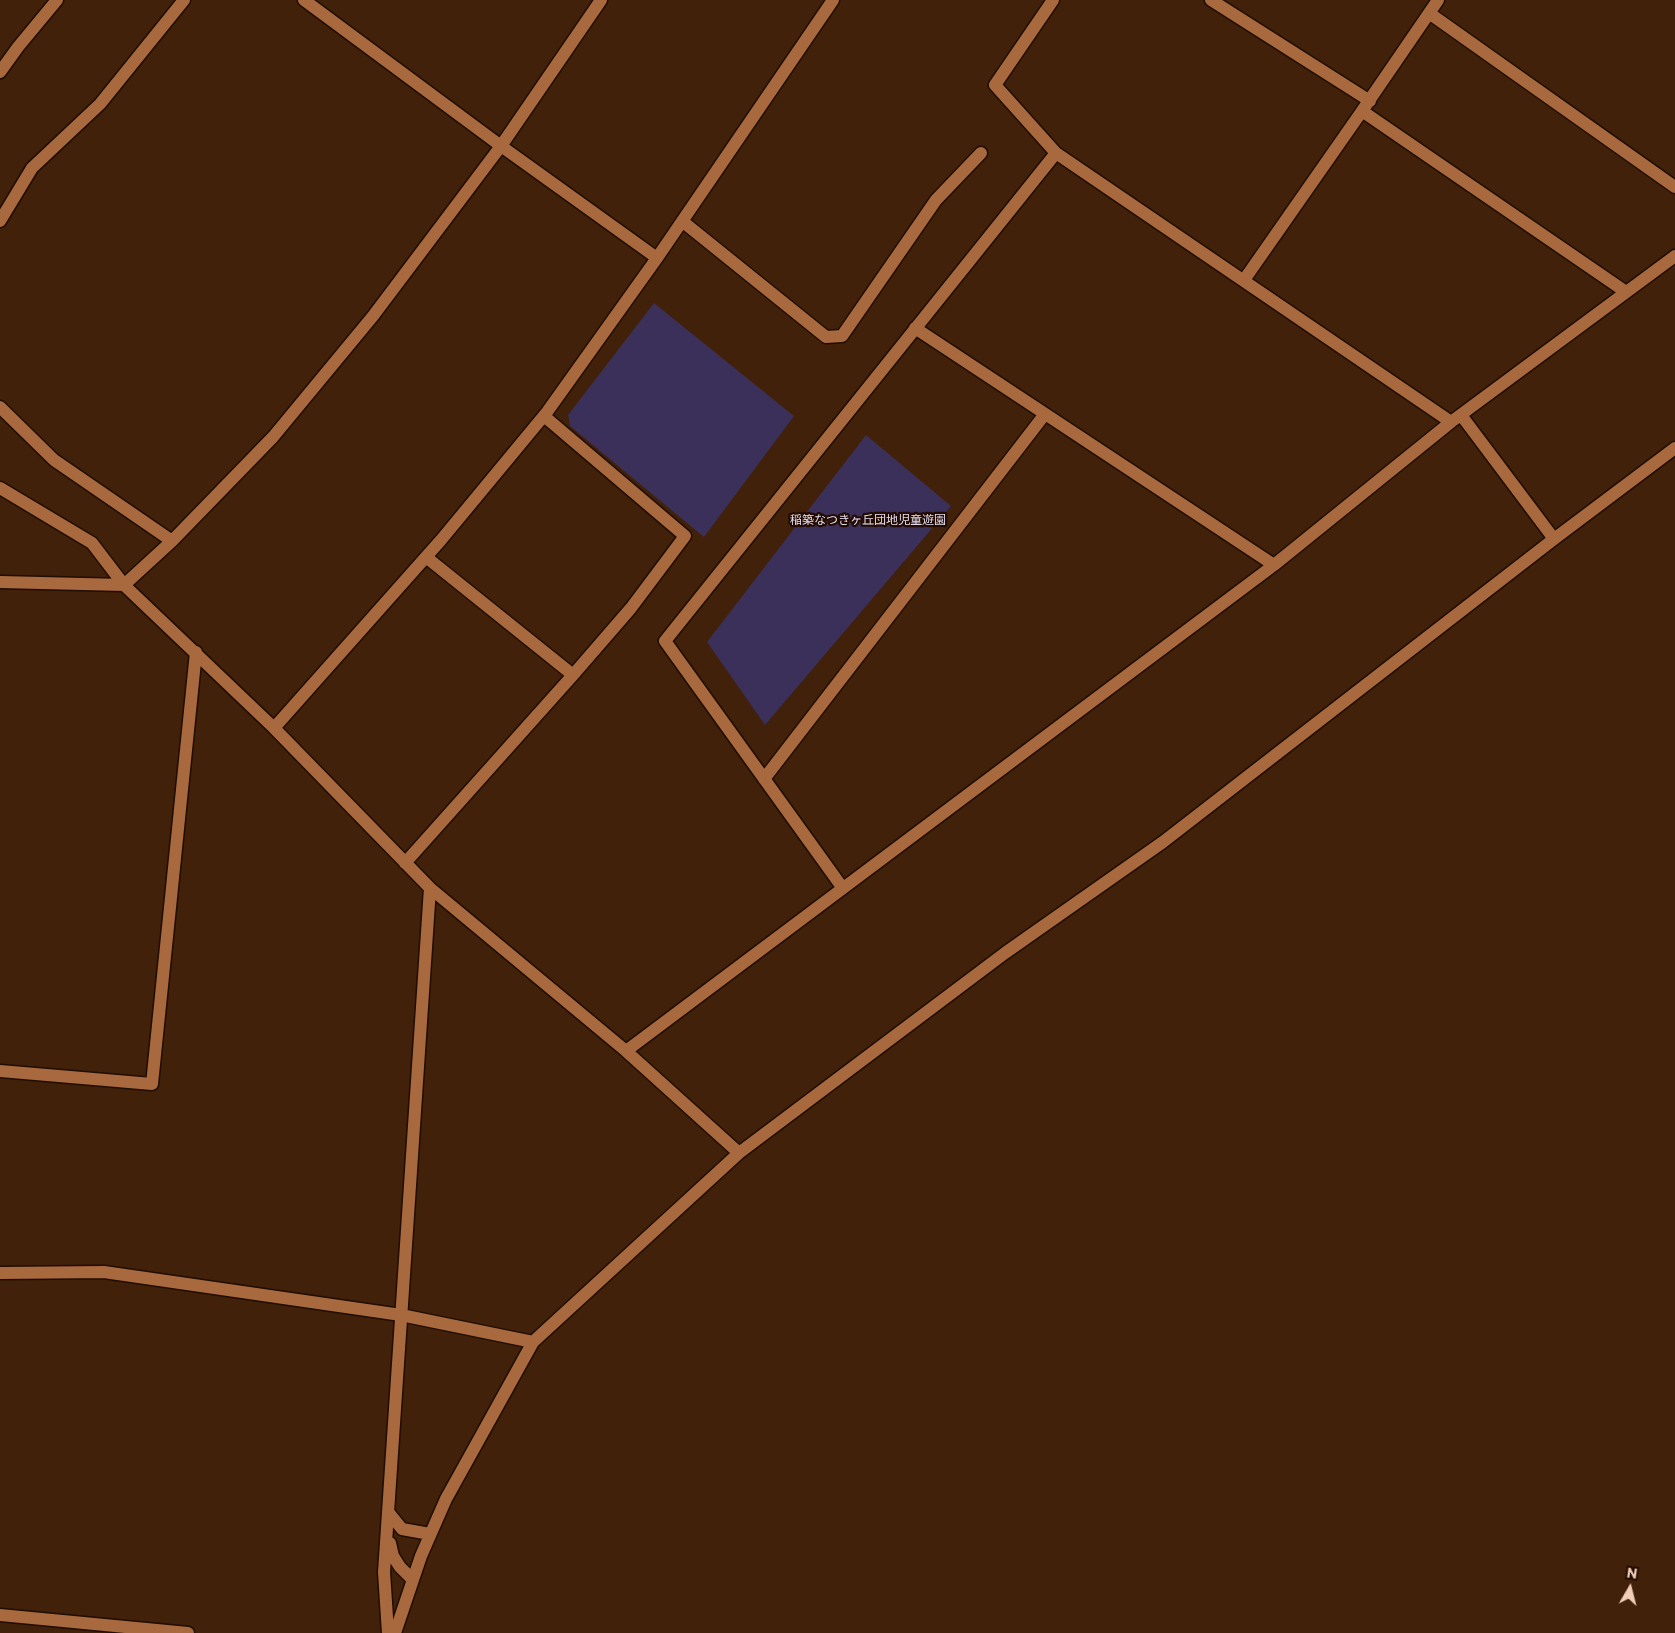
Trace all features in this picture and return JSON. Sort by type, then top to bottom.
[{"type":"street","points":[[0,72],[57,0]]},
{"type":"street","points":[[0,221],[32,168],[100,104],[184,0]]},
{"type":"street","points":[[304,0],[656,258]]},
{"type":"street","points":[[0,582],[124,585],[172,541],[273,437],[373,316],[501,146],[601,0]]},
{"type":"street","points":[[274,728],[426,557],[544,416],[682,221],[833,0]]},
{"type":"street","points":[[1053,0],[995,85],[1056,154],[1244,280],[1456,418],[1554,539]]},
{"type":"street","points":[[1211,0],[1366,106],[1626,292]]},
{"type":"street","points":[[1244,280],[1438,0]]},
{"type":"street","points":[[1429,13],[1675,187]]},
{"type":"street","points":[[682,221],[826,337],[842,336],[936,200],[980,153]]},
{"type":"street","points":[[842,887],[665,641],[1056,154]]},
{"type":"street","points":[[626,1051],[842,887],[1274,565],[1456,418],[1675,256]]},
{"type":"street","points":[[915,328],[1274,565]]},
{"type":"street","points":[[0,407],[54,460],[172,541]]},
{"type":"street","points":[[764,779],[1045,414]]},
{"type":"street","points":[[405,863],[631,608],[685,536],[544,416]]},
{"type":"street","points":[[395,1633],[430,1534],[446,1499],[533,1342],[739,1153],[1005,953],[1163,842],[1554,539],[1675,448]]},
{"type":"street","points":[[0,488],[92,543],[124,585],[274,728],[430,888],[626,1051],[739,1153]]},
{"type":"street","points":[[426,557],[573,675]]},
{"type":"street","points":[[0,1071],[152,1084],[196,652]]},
{"type":"street","points":[[388,1633],[384,1572],[430,888]]},
{"type":"street","points":[[0,1273],[104,1272],[401,1315],[533,1342]]},
{"type":"street","points":[[389,1513],[402,1528],[430,1534]]},
{"type":"street","points":[[389,1513],[390,1540],[393,1556],[400,1567],[413,1580]]},
{"type":"street","points":[[0,1615],[188,1633]]},
{"type":"green space","points":[[654,303],[794,416],[704,537],[570,426],[568,415]]},
{"type":"green space","name":"稲築なつきヶ丘団地児童遊園","points":[[866,435],[951,506],[765,725],[707,642]]}]
